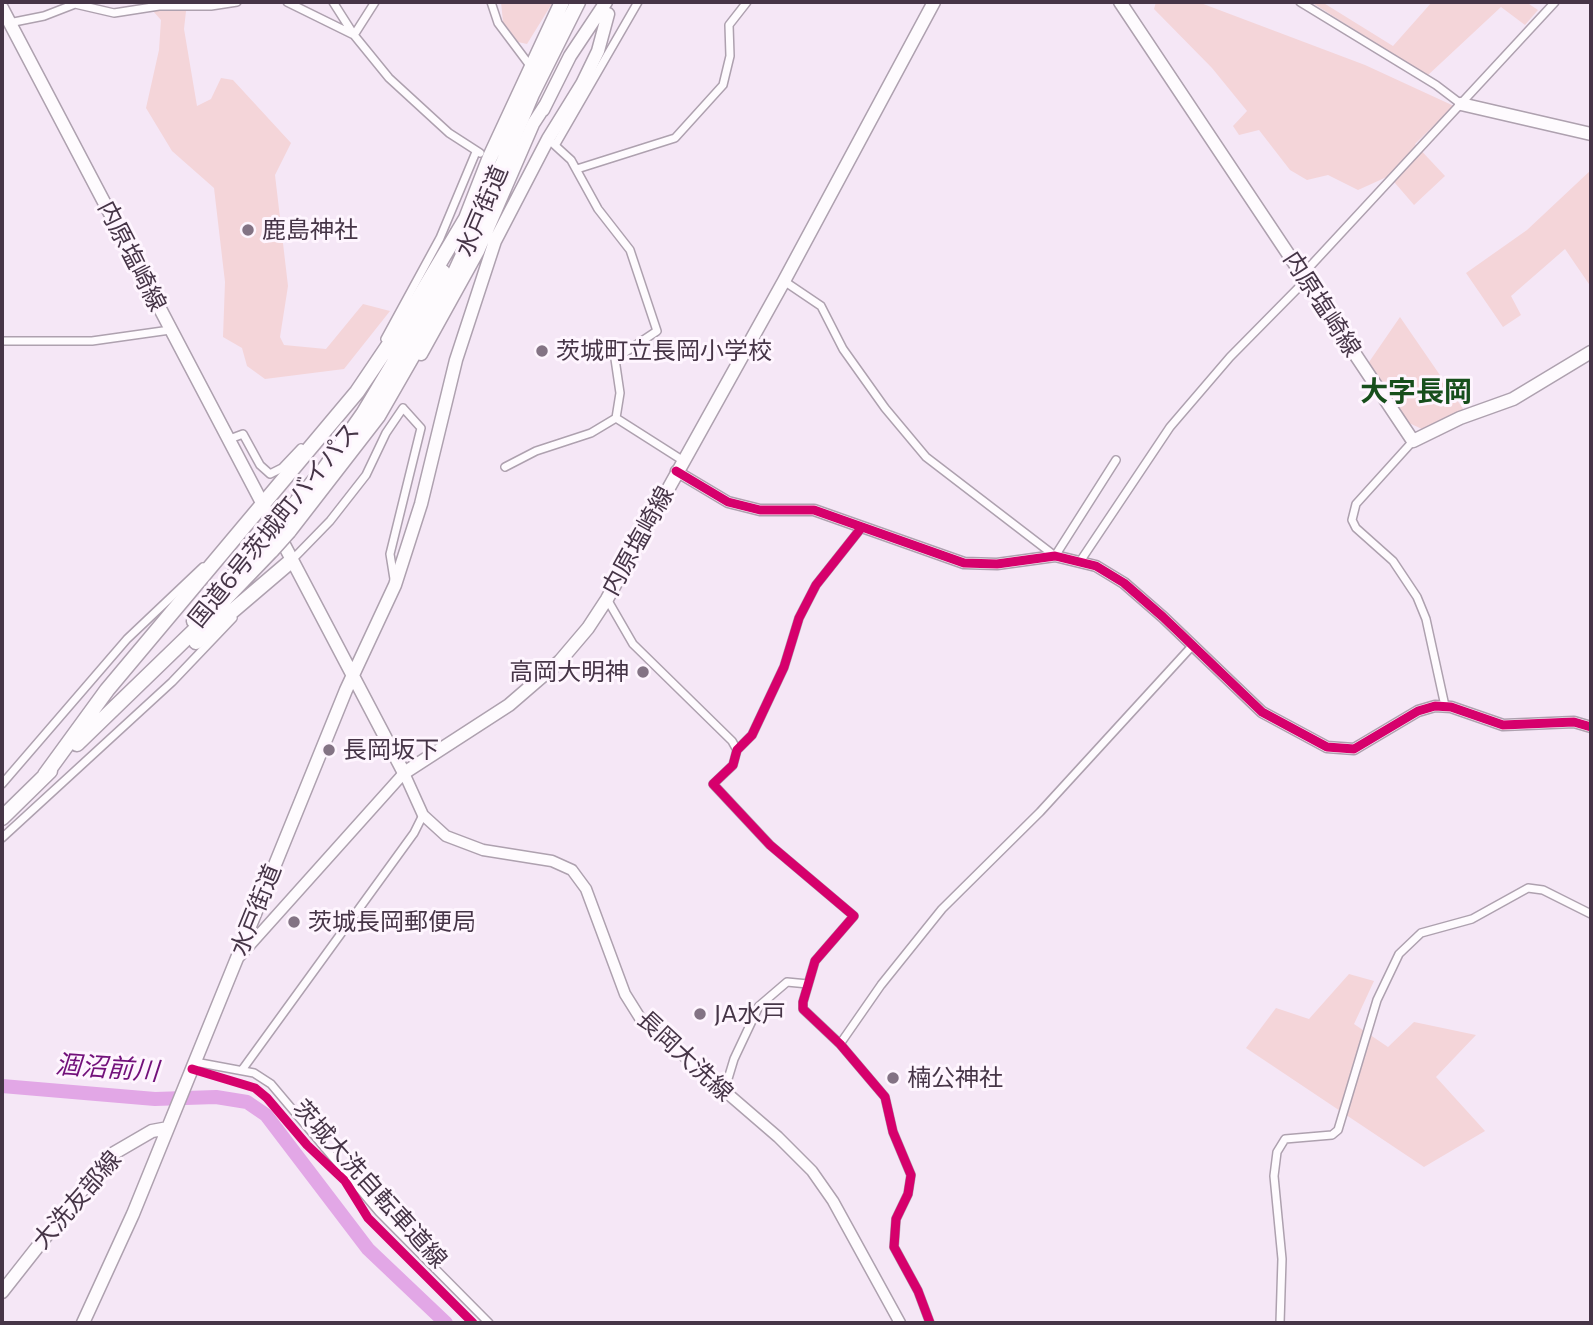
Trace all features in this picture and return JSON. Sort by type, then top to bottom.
[{"type":"highway","name":"水戸街道","points":[[468,215],[483,154],[531,67],[562,2]]},
{"type":"highway","name":"水戸街道","points":[[378,416],[454,277],[532,94],[578,2]]},
{"type":"highway","name":"国道6号茨城町バイパス","points":[[285,525],[342,445],[383,381],[424,311],[468,215]]},
{"type":"highway","points":[[46,775],[107,690],[224,552],[260,505],[334,423],[378,364],[468,215]]},
{"type":"highway","name":"国道6号茨城町バイパス","points":[[2,818],[175,647],[212,597],[269,544],[348,459],[378,416]]},
{"type":"highway","points":[[46,775],[291,561]]},
{"type":"main road","name":"内原塩崎線","points":[[404,773],[486,721],[532,687],[575,645],[607,599],[679,465],[784,281],[934,2]]},
{"type":"main road","name":"内原塩崎線","points":[[1120,2],[1413,440]]},
{"type":"main road","name":"内原塩崎線","points":[[2,8],[260,505]]},
{"type":"main road","points":[[378,416],[420,356],[456,295],[533,124],[570,56],[607,8]]},
{"type":"main road","points":[[505,220],[552,142],[598,51],[607,8]]},
{"type":"main road","points":[[505,220],[546,104]]},
{"type":"main road","points":[[1461,104],[1591,134]]},
{"type":"main road","name":"水戸街道","points":[[83,1323],[195,1062],[353,675],[395,585],[421,504],[469,314],[505,220]]},
{"type":"main road","points":[[1413,440],[1460,418],[1513,399],[1591,352]]},
{"type":"main road","points":[[260,505],[404,773]]},
{"type":"main road","name":"大洗友部線","points":[[2,1292],[110,1156],[170,1122]]},
{"type":"street","points":[[9,23],[44,16],[75,4],[114,13],[159,6],[211,6],[237,2]]},
{"type":"street","points":[[286,2],[354,35]]},
{"type":"street","points":[[227,440],[243,434],[260,465],[270,474],[282,468],[323,424],[366,367],[406,303],[483,154],[415,103],[354,35],[333,2]]},
{"type":"street","points":[[354,35],[375,2]]},
{"type":"street","points":[[491,2],[498,23],[531,67]]},
{"type":"street","points":[[505,467],[536,451],[591,433],[616,418],[621,393],[615,359],[657,331],[630,250],[598,209],[577,169],[552,142],[638,2]]},
{"type":"street","points":[[577,169],[675,138],[723,85],[730,56],[729,25],[747,2]]},
{"type":"street","points":[[1300,2],[1436,85],[1461,104]]},
{"type":"street","points":[[1081,560],[1170,427],[1230,357],[1555,2]]},
{"type":"street","points":[[784,281],[821,306],[843,349],[884,408],[926,457],[1055,556]]},
{"type":"street","points":[[2,341],[92,341],[170,330]]},
{"type":"street","points":[[291,561],[330,521],[366,475],[386,432],[403,408],[421,428],[390,554],[395,585]]},
{"type":"street","points":[[616,418],[728,502],[760,510],[814,510],[964,563],[997,565],[1055,556],[1081,560],[1124,583],[1262,712],[1335,749],[1362,746],[1418,711],[1445,706],[1503,725],[1574,722],[1591,727]]},
{"type":"street","points":[[1413,440],[1356,504],[1352,520],[1356,528],[1393,561],[1417,597],[1426,619],[1445,706]]},
{"type":"street","points":[[1055,556],[1116,460]]},
{"type":"street","points":[[862,527],[816,585],[799,618],[787,659],[752,735],[737,750],[733,765],[713,784],[770,845],[854,916],[816,961],[803,1009],[840,1044],[885,1097],[892,1132],[909,1166],[910,1183],[896,1219],[893,1239],[897,1255],[918,1292],[930,1323]]},
{"type":"street","points":[[2,784],[127,639],[200,569],[224,552]]},
{"type":"street","points":[[607,599],[633,644],[732,741],[737,750]]},
{"type":"street","points":[[2,838],[172,682],[231,621],[239,605]]},
{"type":"street","points":[[840,1044],[881,985],[942,909],[1040,812],[1193,646]]},
{"type":"street","points":[[236,960],[404,773]]},
{"type":"street","name":"長岡大洗線","points":[[404,773],[423,815],[435,829],[460,843],[514,857],[552,861],[572,870],[586,889],[625,994],[640,1018],[786,1145],[824,1187],[900,1323]]},
{"type":"street","points":[[242,1070],[414,833],[423,815]]},
{"type":"street","points":[[1280,1323],[1282,1259],[1274,1176],[1277,1152],[1285,1139],[1332,1135],[1338,1130],[1377,1000],[1399,954],[1421,933],[1472,919],[1528,888],[1543,890],[1591,914]]},
{"type":"street","points":[[253,919],[266,928]]},
{"type":"street","points":[[724,1093],[734,1059],[759,1006],[787,982],[808,984]]},
{"type":"street","points":[[195,1062],[242,1070],[271,1084],[379,1212],[489,1323]]},
{"type":"shaded area","points":[[145,2],[187,2],[184,29],[197,106],[211,99],[221,78],[233,80],[291,143],[275,175],[288,286],[280,337],[284,345],[326,349],[363,304],[390,311],[344,369],[265,379],[247,366],[242,348],[223,337],[225,282],[214,188],[172,151],[146,108],[159,50],[161,20]]},
{"type":"shaded area","points":[[501,2],[553,2],[527,44],[518,42],[503,22]]},
{"type":"shaded area","points":[[1156,2],[1198,2],[1365,65],[1454,106],[1415,144],[1445,176],[1414,205],[1389,176],[1358,190],[1328,175],[1307,180],[1290,170],[1259,130],[1239,135],[1233,126],[1247,111],[1212,68],[1154,9]]},
{"type":"shaded area","points":[[1311,2],[1322,2],[1393,46],[1432,2],[1526,2],[1538,10],[1525,25],[1501,7],[1427,76]]},
{"type":"shaded area","points":[[1591,170],[1591,287],[1565,249],[1511,296],[1521,315],[1503,327],[1466,273],[1527,230]]},
{"type":"shaded area","points":[[1400,317],[1466,413],[1439,437],[1409,423],[1367,365]]},
{"type":"shaded area","points":[[1349,974],[1374,981],[1354,1024],[1388,1047],[1414,1022],[1476,1035],[1436,1077],[1485,1131],[1424,1167],[1246,1048],[1276,1008],[1309,1019]]},
{"type":"waterway","name":"涸沼前川","points":[[2,1086],[155,1099],[216,1097],[247,1102],[266,1115],[368,1249],[446,1323]]},
{"type":"cycle path","points":[[676,471],[728,502],[760,510],[814,510],[964,563],[997,564],[1055,556],[1096,566],[1124,583],[1163,617],[1262,712],[1327,747],[1354,749],[1418,711],[1435,706],[1451,707],[1503,725],[1574,722],[1591,727]]},
{"type":"cycle path","points":[[862,527],[816,585],[799,618],[784,667],[752,735],[737,750],[733,765],[713,784],[770,845],[854,916],[815,961],[803,1009],[840,1044],[885,1097],[893,1132],[911,1175],[908,1194],[896,1219],[894,1247],[918,1291],[930,1323]]},
{"type":"cycle path","name":"茨城大洗自転車道線","points":[[192,1069],[255,1088],[267,1098],[307,1145],[345,1181],[368,1218],[473,1323]]},
{"type":"place","name":"鹿島神社","points":[[248,230]]},
{"type":"place","name":"茨城町立長岡小学校","points":[[542,351]]},
{"type":"place","name":"高岡大明神","points":[[643,672]]},
{"type":"place","name":"長岡坂下","points":[[329,750]]},
{"type":"place","name":"茨城長岡郵便局","points":[[294,922]]},
{"type":"place","name":"JA水戸","points":[[700,1014]]},
{"type":"place","name":"楠公神社","points":[[893,1078]]},
{"type":"district","name":"大字長岡","points":[[1416,392]]}]
